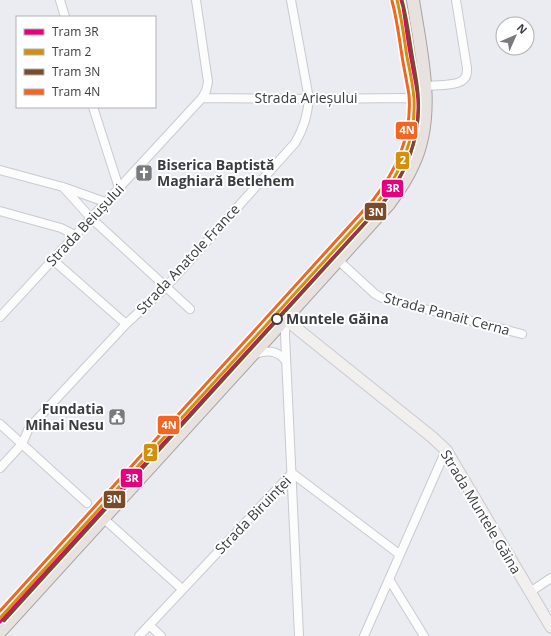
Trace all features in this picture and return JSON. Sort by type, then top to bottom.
[{"type":"main road","points":[[0,632],[389,204],[402,185],[411,170],[418,151],[426,113],[426,86],[413,0]]},
{"type":"street","points":[[60,0],[65,16]]},
{"type":"street","points":[[196,0],[208,82],[202,98]]},
{"type":"street","name":"Strada Anatole France","points":[[0,468],[22,444],[29,428],[126,324],[166,287],[295,143],[305,125],[309,99],[291,0]]},
{"type":"street","points":[[426,86],[460,82],[465,79],[467,68],[456,0]]},
{"type":"street","name":"Strada Arieșului","points":[[202,98],[410,99]]},
{"type":"street","name":"Strada Beiușului","points":[[0,317],[202,98]]},
{"type":"street","points":[[93,108],[119,188]]},
{"type":"street","points":[[0,170],[63,187],[105,202]]},
{"type":"street","points":[[63,187],[91,218],[190,309]]},
{"type":"street","points":[[0,212],[61,228],[75,236]]},
{"type":"street","points":[[53,260],[126,324]]},
{"type":"street","name":"Strada Panait Cerna","points":[[338,260],[375,294],[382,298],[522,334]]},
{"type":"street","points":[[285,319],[299,636]]},
{"type":"street","name":"Strada Muntele Găina","points":[[285,319],[432,437],[446,450],[551,627]]},
{"type":"street","points":[[252,355],[264,351],[272,352],[277,353],[286,361]]},
{"type":"street","points":[[0,424],[87,503]]},
{"type":"street","points":[[364,636],[446,450]]},
{"type":"street","name":"Strada Biruinței","points":[[139,636],[292,473],[399,554]]},
{"type":"street","points":[[103,518],[182,589]]},
{"type":"street","points":[[530,592],[551,578]]},
{"type":"street","points":[[389,579],[424,636]]},
{"type":"street","points":[[149,625],[161,636]]},
{"type":"tram line","name":"2","points":[[0,618],[386,192],[400,167],[410,141],[414,113],[412,83],[397,0]]},
{"type":"tram line","name":"3R","points":[[0,622],[381,205],[397,182],[413,145],[418,118],[417,94],[401,0]]},
{"type":"tram line","name":"3N","points":[[4,621],[381,206],[390,194],[411,153],[418,124],[419,109],[407,20],[402,0]]},
{"type":"tram line","name":"4N","points":[[0,611],[373,200],[382,188],[396,164],[401,151],[408,124],[409,109],[409,95],[397,21],[392,1]]},
{"type":"place","name":"Biserica Baptistă Maghiară Betlehem","points":[[144,173]]},
{"type":"place","name":"Muntele Găina","points":[[277,319]]},
{"type":"place","name":"Fundatia Mihai Nesu","points":[[117,417]]}]
